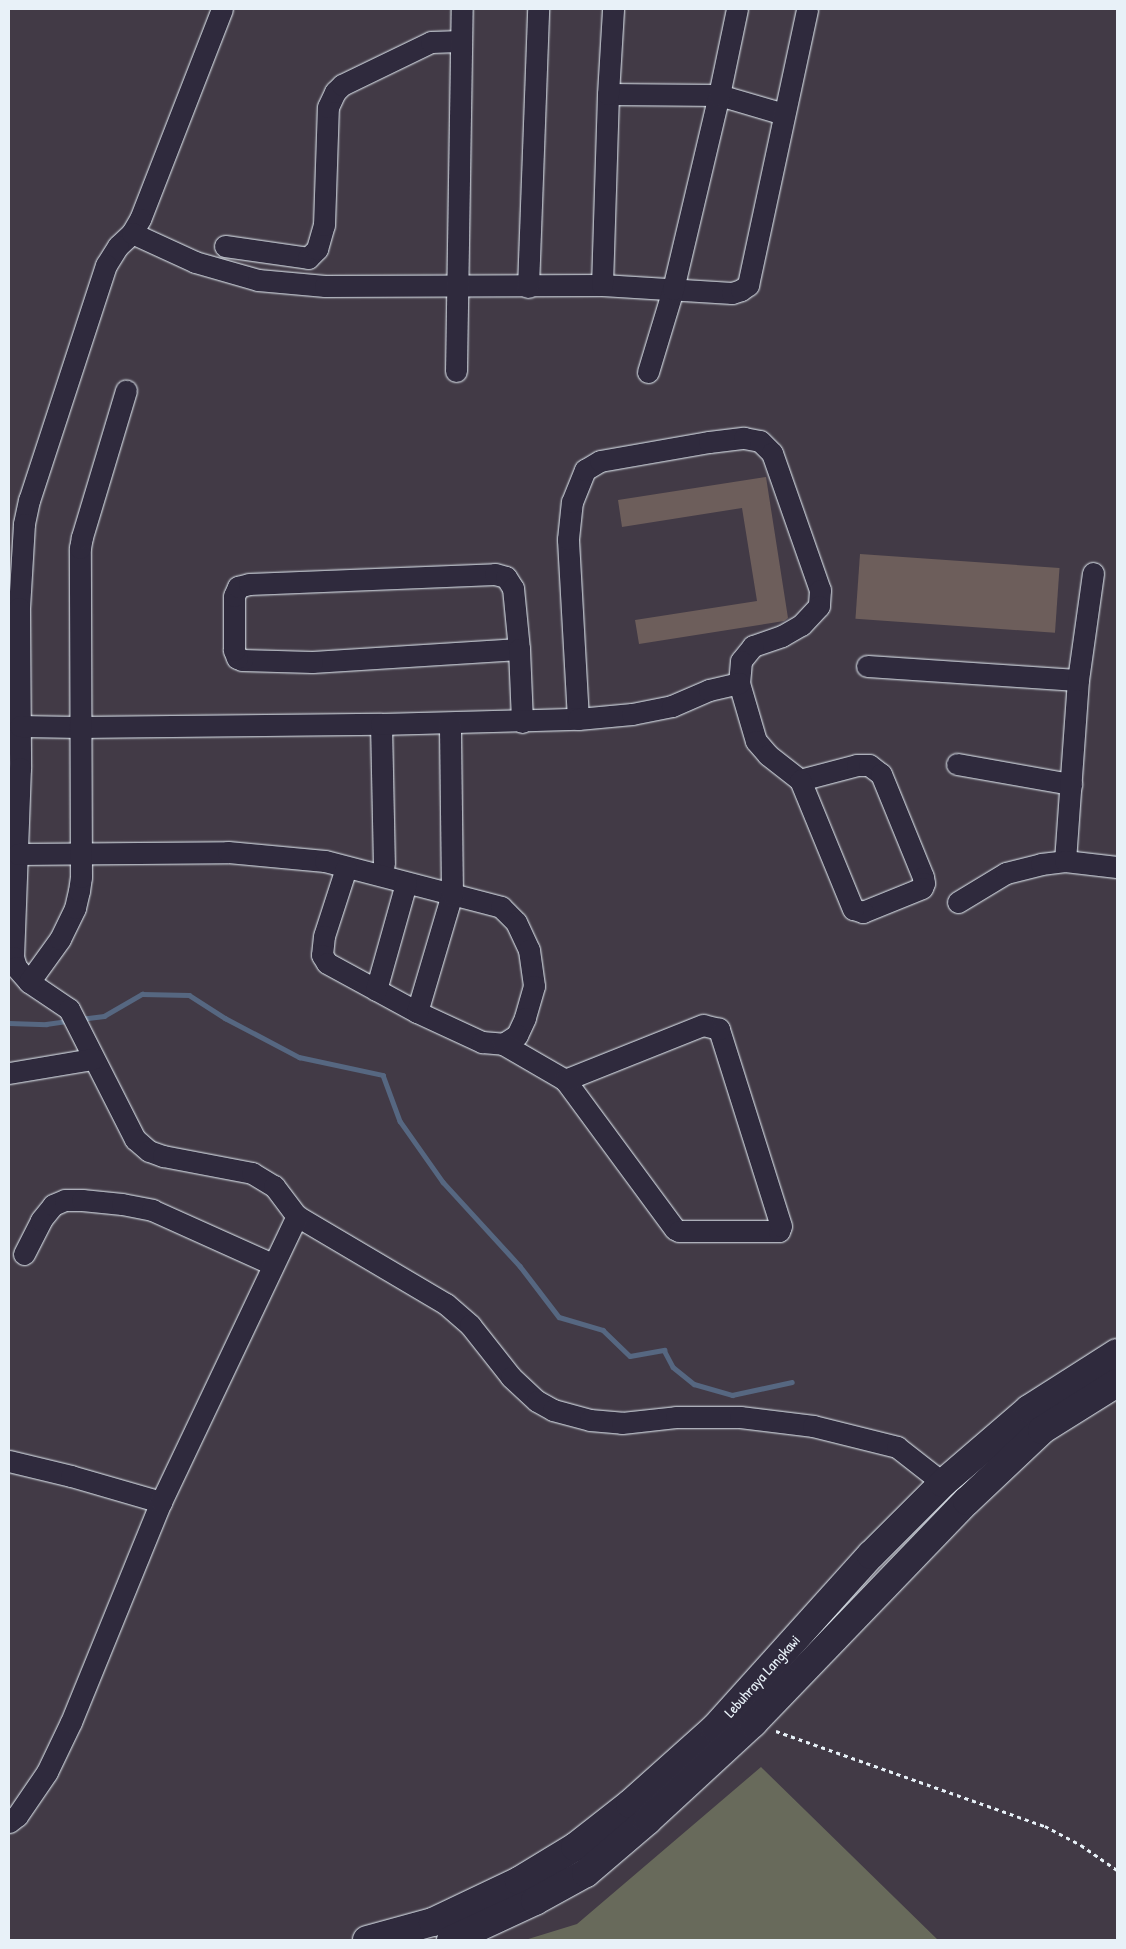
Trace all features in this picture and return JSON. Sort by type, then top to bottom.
[{"type":"main road","name":"Lebuhraya Langkawi","points":[[367,1940],[433,1922],[519,1881],[574,1847],[630,1804],[715,1728],[871,1555],[943,1483],[1029,1409],[1117,1353]]},
{"type":"main road","name":"Lebuhraya Langkawi","points":[[452,1940],[544,1897],[586,1873],[648,1820],[753,1723],[904,1564],[1042,1430],[1117,1383]]},
{"type":"street","points":[[222,9],[156,184],[132,233],[118,246],[106,265],[29,500],[24,524],[14,608],[20,726],[14,768],[18,854],[12,907],[13,957],[16,967],[29,982],[68,1008],[136,1139],[149,1151],[163,1156],[252,1173],[274,1186],[297,1216],[446,1304],[470,1325],[511,1377],[537,1402],[553,1410],[590,1420],[622,1422],[676,1417],[740,1417],[813,1426],[897,1447],[943,1483]]},
{"type":"street","points":[[456,371],[462,9]]},
{"type":"street","points":[[528,287],[538,9]]},
{"type":"street","points":[[602,285],[608,94],[613,9]]},
{"type":"street","points":[[648,372],[673,289],[719,95],[736,9]]},
{"type":"street","points":[[132,233],[195,262],[258,280],[325,286],[528,287],[602,285],[732,293],[748,285],[807,9]]},
{"type":"street","points":[[225,246],[308,258],[317,249],[324,225],[328,107],[335,92],[342,85],[431,42],[460,41]]},
{"type":"street","points":[[608,94],[719,95],[784,114]]},
{"type":"street","points":[[29,982],[60,939],[75,908],[81,877],[79,727],[82,537],[126,390]]},
{"type":"street","points":[[578,719],[568,539],[572,502],[585,470],[600,461],[709,442],[744,438],[760,441],[772,453],[820,590],[818,606],[801,625],[782,636],[753,646],[741,661],[739,683],[756,741],[768,755],[800,780],[853,909],[863,912],[922,888],[924,883],[923,877],[881,774],[869,765],[857,765],[800,780]]},
{"type":"street","points":[[1065,861],[1078,680],[1094,573]]},
{"type":"street","points":[[518,650],[312,662],[242,660],[237,658],[234,650],[234,596],[238,587],[249,584],[495,574],[506,578],[514,588],[518,650],[522,722]]},
{"type":"street","points":[[866,666],[1078,680]]},
{"type":"street","points":[[20,726],[381,724],[522,722],[578,719],[632,714],[672,706],[709,690],[739,683]]},
{"type":"street","points":[[417,1012],[452,894],[450,723]]},
{"type":"street","points":[[381,724],[384,864]]},
{"type":"street","points":[[957,764],[1071,784]]},
{"type":"street","points":[[18,854],[228,852],[324,861],[501,907],[516,922],[529,950],[534,986],[525,1018],[517,1035],[503,1044]]},
{"type":"street","points":[[958,902],[1006,873],[1041,864],[1065,861],[1117,867]]},
{"type":"street","points":[[346,868],[324,936],[322,955],[327,963],[417,1012],[482,1042],[503,1044],[565,1080],[675,1229],[679,1231],[779,1231],[781,1226],[719,1029],[703,1025],[565,1080]]},
{"type":"street","points":[[376,990],[406,882]]},
{"type":"street","points":[[9,1073],[93,1059]]},
{"type":"street","points":[[24,1254],[41,1220],[53,1204],[65,1200],[82,1200],[122,1204],[152,1210],[272,1264]]},
{"type":"street","points":[[9,1822],[17,1816],[51,1763],[71,1722],[161,1502],[272,1264],[297,1216]]},
{"type":"street","points":[[9,1461],[71,1476],[161,1502]]},
{"type":"path","points":[[753,1723],[1045,1826],[1081,1845],[1117,1870]]},
{"type":"green space","points":[[761,1767],[938,1940],[525,1940],[577,1924]]},
{"type":"building","points":[[766,477],[788,618],[784,621],[639,644],[635,620],[757,601],[742,508],[622,527],[618,500]]},
{"type":"building","points":[[860,554],[1060,568],[1055,633],[855,619]]},
{"type":"waterway","points":[[80,1019],[104,1016],[142,994],[189,995],[225,1018],[299,1057],[383,1075],[400,1121],[443,1182],[520,1266],[559,1317],[603,1330],[630,1356],[664,1350],[673,1367],[694,1384],[732,1395],[792,1382]]},
{"type":"waterway","points":[[9,1023],[46,1024],[68,1021]]}]
